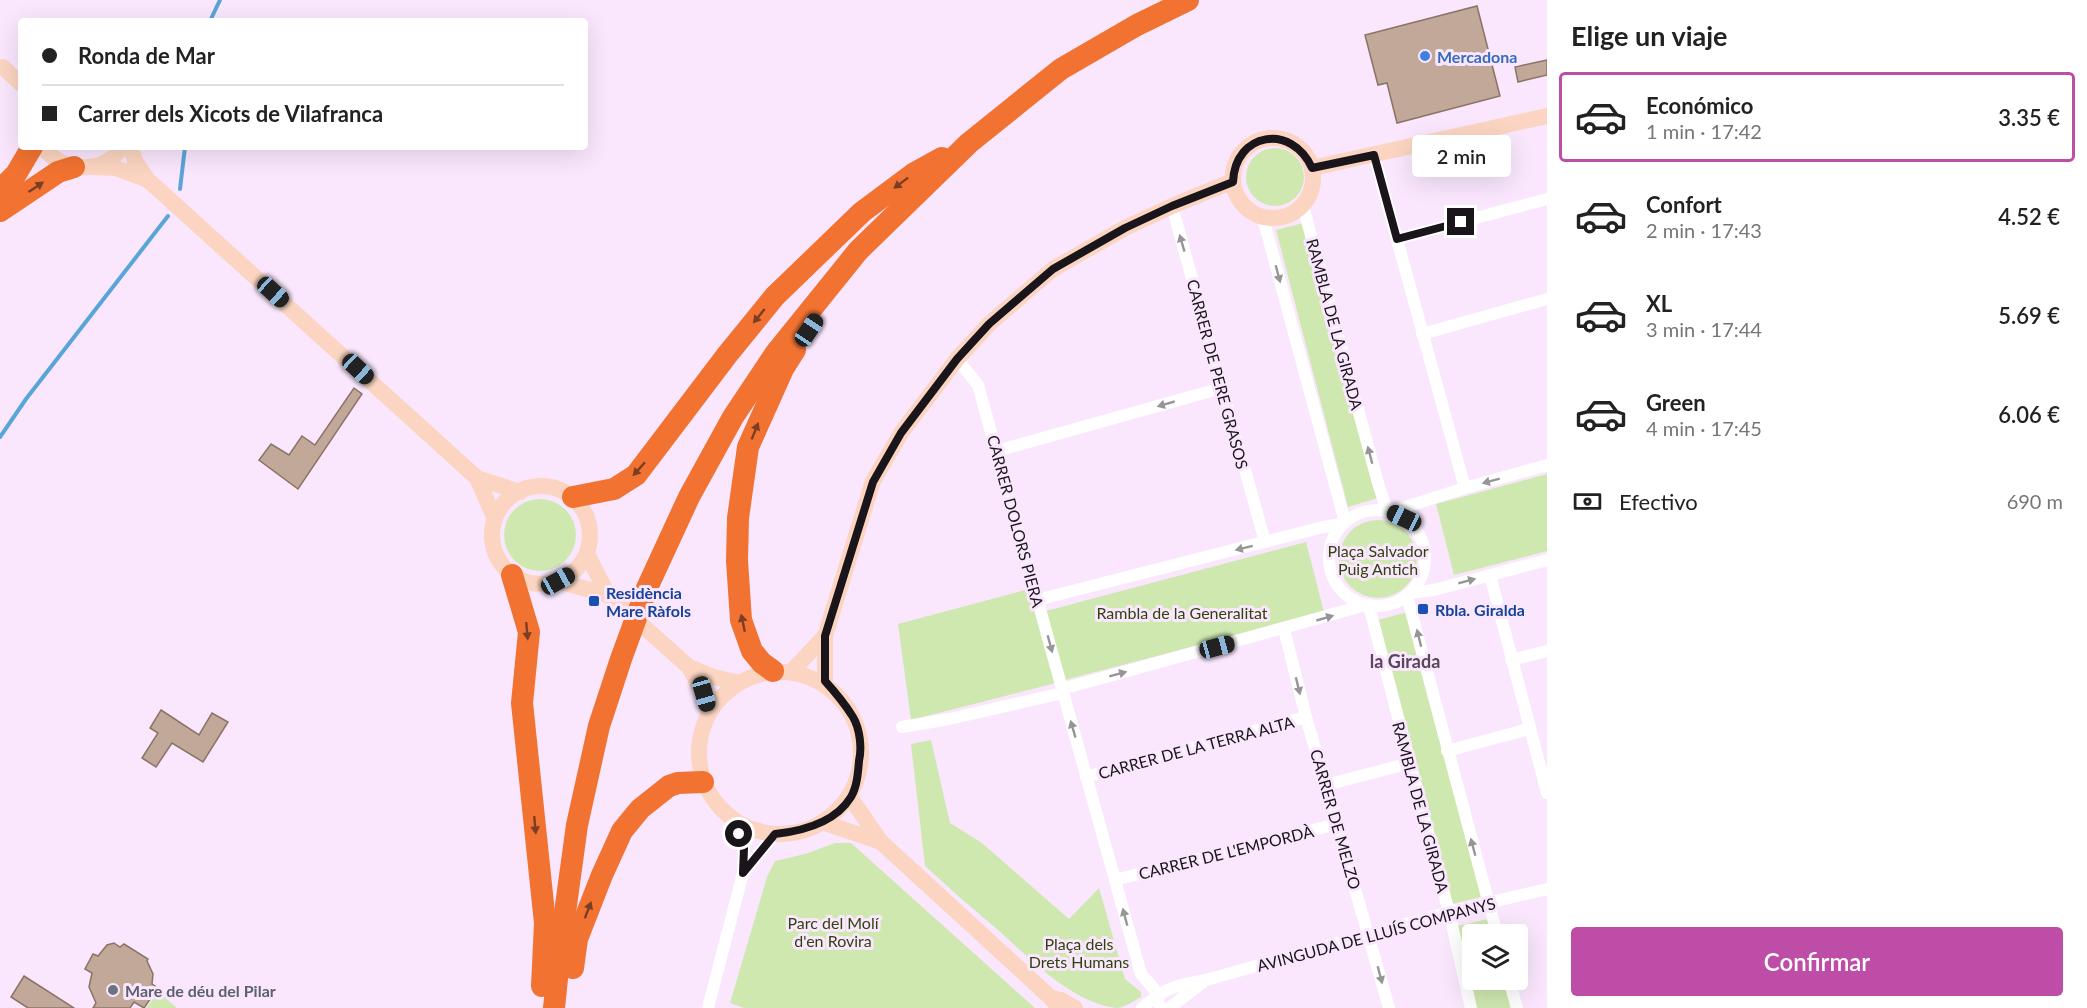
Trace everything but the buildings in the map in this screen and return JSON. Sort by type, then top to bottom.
[{"type":"highway","points":[[554,1008],[577,825],[599,726],[647,588],[689,497],[733,417],[775,354],[858,251],[969,143],[1061,69],[1137,25],[1188,0]]},
{"type":"highway","points":[[573,497],[614,489],[636,475],[775,296],[862,212],[913,174],[969,143]]},
{"type":"highway","points":[[782,671],[762,663],[752,651],[741,620],[737,540],[748,447],[783,369],[835,290],[938,184],[969,143]]},
{"type":"highway","points":[[0,190],[16,174],[30,150]]},
{"type":"highway","points":[[0,211],[48,178],[65,169],[83,167]]},
{"type":"highway","points":[[512,575],[529,632],[522,703],[545,923],[541,1008]]},
{"type":"highway","points":[[566,1008],[577,939],[622,831],[640,809],[669,786],[678,783],[703,782]]},
{"type":"street","points":[[2,67],[18,71]]},
{"type":"street","points":[[2,67],[18,81]]},
{"type":"street","points":[[1312,168],[1547,116]]},
{"type":"street","points":[[1274,138],[1293,144],[1307,156],[1312,168],[1312,188],[1303,206],[1284,217],[1263,218],[1252,213],[1242,204],[1236,194],[1233,182],[1236,163],[1241,154],[1250,146],[1262,140],[1274,138]]},
{"type":"street","points":[[46,150],[60,162],[83,167],[116,168],[148,180]]},
{"type":"street","points":[[83,167],[109,160],[119,150]]},
{"type":"street","points":[[132,150],[135,161],[148,180],[477,478],[495,519]]},
{"type":"street","points":[[1374,155],[1465,488]]},
{"type":"street","points":[[825,681],[825,636],[873,482],[901,433],[957,359],[989,324],[1053,269],[1105,239],[1172,206],[1233,182]]},
{"type":"street","points":[[1397,239],[1547,200]]},
{"type":"street","name":"CARRER DE PERE GRASOS","points":[[1172,206],[1265,542]]},
{"type":"street","name":"RAMBLA DE LA GIRADA","points":[[1303,206],[1378,483],[1389,511]]},
{"type":"street","points":[[1263,218],[1343,523]]},
{"type":"street","points":[[1422,334],[1547,299]]},
{"type":"street","name":"CARRER DOLORS PIERA","points":[[957,359],[978,385],[1141,974],[1166,1005]]},
{"type":"street","points":[[996,451],[1222,388]]},
{"type":"street","points":[[1037,600],[1343,523],[1364,511],[1389,511],[1547,465]]},
{"type":"street","points":[[477,478],[520,492]]},
{"type":"street","points":[[545,486],[573,497],[584,511],[590,526],[587,554],[581,565],[572,574],[558,581],[536,584],[512,575],[503,566],[493,543],[492,531],[495,519],[506,503],[529,488],[545,486]]},
{"type":"street","points":[[902,728],[1063,691],[1367,606],[1396,603],[1409,594],[1419,582],[1424,569],[1425,554],[1422,540],[1415,528],[1389,511]]},
{"type":"street","points":[[1343,523],[1333,536],[1328,565],[1341,591],[1352,600],[1367,606]]},
{"type":"street","points":[[587,554],[608,595],[689,667],[713,677],[736,682],[782,671],[825,636]]},
{"type":"street","points":[[1409,594],[1434,590],[1547,560]]},
{"type":"street","points":[[1490,575],[1529,729],[1544,774],[1547,793]]},
{"type":"street","points":[[558,581],[608,595]]},
{"type":"street","points":[[1409,594],[1447,751],[1494,924]]},
{"type":"street","name":"RAMBLA DE LA GIRADA","points":[[1367,606],[1449,912],[1471,1008]]},
{"type":"street","name":"CARRER DE MELZO","points":[[1284,629],[1306,717],[1389,1008]]},
{"type":"street","points":[[1511,660],[1547,651]]},
{"type":"street","points":[[689,667],[704,694],[709,712]]},
{"type":"street","points":[[736,682],[709,712],[703,724],[697,753],[703,782],[716,804],[735,821],[754,830],[775,834],[800,832],[822,822],[838,811],[850,797],[857,779],[861,749],[854,719],[825,681],[782,671]]},
{"type":"street","name":"CARRER DE LA TERRA ALTA","points":[[1086,777],[1306,717]]},
{"type":"street","points":[[1447,751],[1529,729]]},
{"type":"street","points":[[1326,785],[1410,763]]},
{"type":"street","points":[[850,797],[881,842],[1054,1003],[1061,1000],[1075,1008]]},
{"type":"street","points":[[708,1008],[743,873],[744,848],[735,821]]},
{"type":"street","points":[[822,822],[881,842]]},
{"type":"street","name":"CARRER DE L'EMPORDÀ","points":[[1115,880],[1337,824]]},
{"type":"street","points":[[743,873],[775,834]]},
{"type":"street","name":"AVINGUDA DE LLUÍS COMPANYS","points":[[1166,1005],[1179,985],[1206,980],[1449,912],[1547,890]]},
{"type":"street","name":"AVINGUDA DE LLUÍS COMPANYS","points":[[1142,1008],[1166,1005],[1206,980]]},
{"type":"street","points":[[1512,990],[1517,1008]]},
{"type":"green space","points":[[1269,148],[1281,148],[1291,152],[1300,161],[1304,183],[1296,198],[1281,206],[1269,206],[1259,202],[1250,193],[1246,183],[1246,171],[1250,161],[1259,152]]},
{"type":"green space","points":[[1303,223],[1378,498],[1348,507],[1276,230]]},
{"type":"green space","points":[[1547,474],[1547,551],[1454,575],[1436,504]]},
{"type":"green space","points":[[547,499],[566,509],[574,521],[576,535],[574,549],[566,561],[554,569],[533,571],[514,561],[506,549],[504,528],[514,509],[526,501]]},
{"type":"green space","name":"Plaça Salvador Puig Antich","points":[[1378,520],[1393,523],[1406,531],[1414,544],[1417,559],[1414,574],[1406,587],[1393,595],[1378,598],[1363,595],[1350,587],[1342,574],[1339,559],[1342,544],[1350,531],[1363,523]]},
{"type":"green space","name":"Rambla de la Generalitat","points":[[1306,542],[1324,612],[1065,680],[1046,611]]},
{"type":"green space","points":[[1029,589],[1056,683],[911,720],[898,624]]},
{"type":"green space","points":[[1408,612],[1481,897],[1452,904],[1378,620]]},
{"type":"green space","name":"Plaça dels Drets Humans","points":[[931,740],[950,823],[982,843],[1069,919],[1099,888],[1125,979],[1141,992],[1141,997],[1126,1006],[1116,1008],[1083,998],[1068,989],[1037,966],[925,866],[911,744]]},
{"type":"green space","name":"Parc del Molí d'en Rovira","points":[[835,843],[851,843],[1035,1008],[744,1008],[730,1003],[767,877],[775,861],[805,854]]},
{"type":"green space","points":[[1488,919],[1489,924],[1466,924]]},
{"type":"green space","points":[[1462,925],[1462,946],[1457,926]]},
{"type":"green space","points":[[1473,990],[1508,990],[1513,1008],[1477,1008]]},
{"type":"green space","points":[[159,992],[177,1008],[146,1008]]},
{"type":"waterway","points":[[211,18],[220,0]]},
{"type":"waterway","points":[[180,189],[185,150]]},
{"type":"waterway","points":[[0,437],[26,399],[168,216]]},
{"type":"place","name":"Mercadona","points":[[1425,56]]},
{"type":"place","name":"Residència Mare Ràfols","points":[[594,601]]},
{"type":"place","name":"Rbla. Giralda","points":[[1423,609]]},
{"type":"place","name":"Mare de déu del Pilar","points":[[113,990]]},
{"type":"district","name":"la Girada","points":[[1405,661]]},
{"type":"route","points":[[739,834],[744,848],[743,873],[775,834],[800,832],[822,822],[838,811],[850,797],[857,779],[861,749],[854,719],[825,681],[825,636],[863,508],[885,458],[901,433],[957,359],[989,324],[1024,293],[1053,269],[1125,228],[1172,206],[1233,182],[1233,172],[1241,154],[1262,140],[1274,138],[1287,140],[1298,147],[1307,156],[1312,168],[1374,155],[1397,239],[1461,222]]}]
